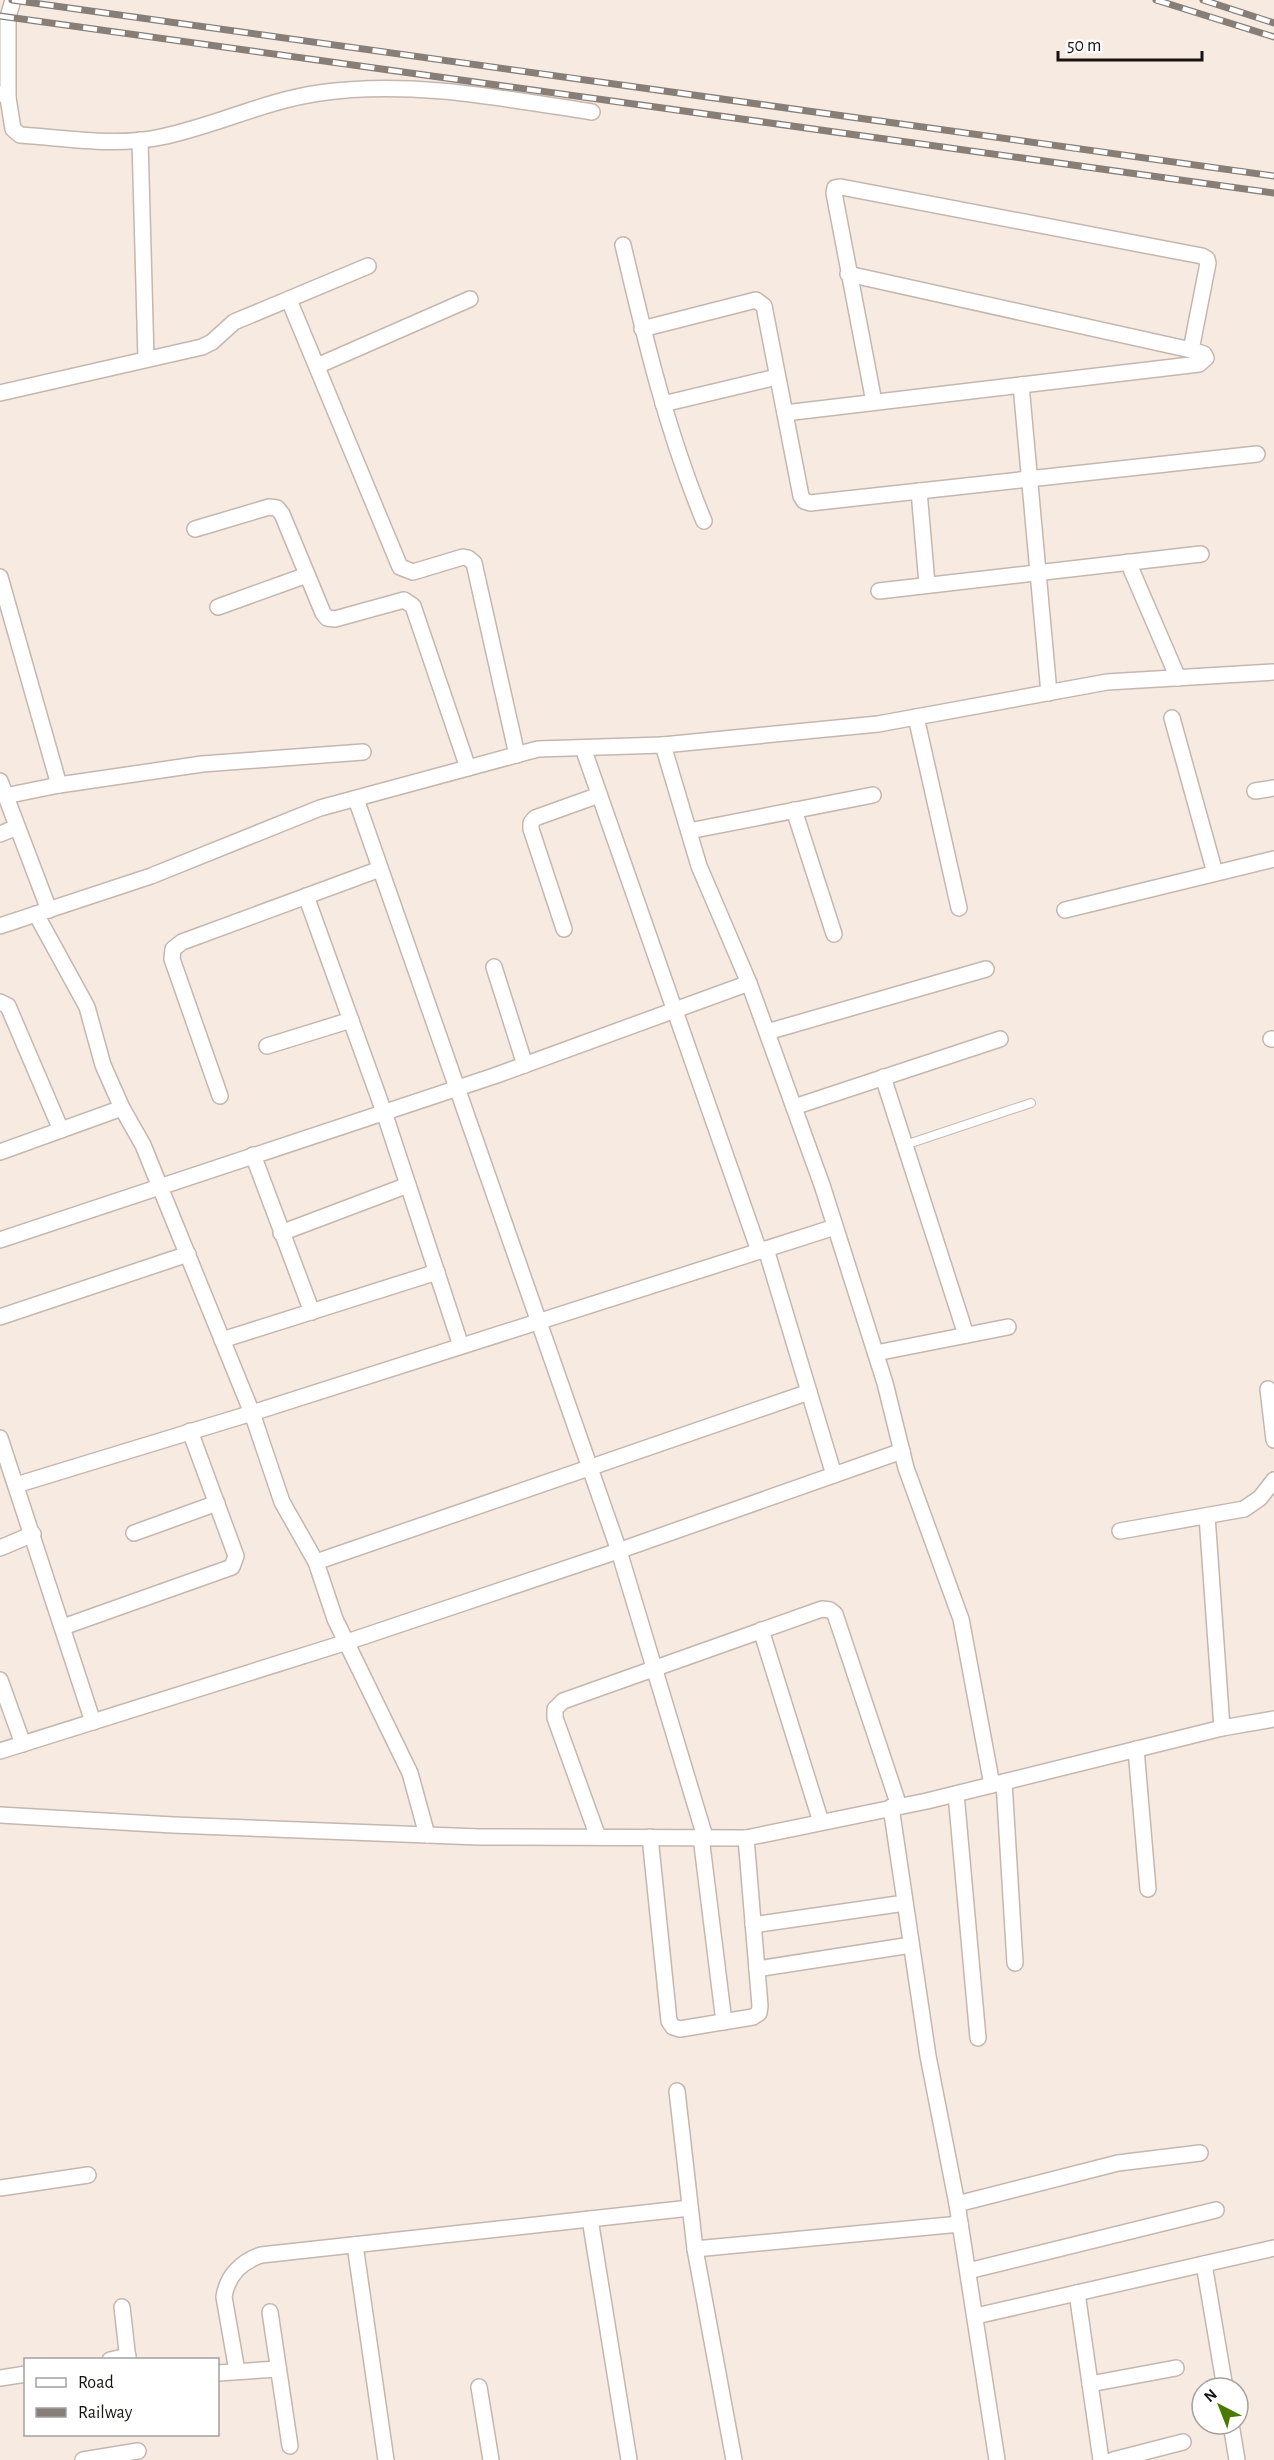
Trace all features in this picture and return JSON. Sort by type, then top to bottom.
[{"type":"street","points":[[12,0],[8,17],[4,96],[13,129],[20,135],[140,140],[179,133],[283,100],[371,88],[417,88],[457,92],[592,112]]},
{"type":"street","points":[[140,140],[146,359]]},
{"type":"street","points":[[874,402],[848,274],[835,188],[841,187],[1202,256],[1207,259],[1208,263],[1191,350]]},
{"type":"street","points":[[623,245],[642,329],[682,469],[704,521]]},
{"type":"street","points":[[0,393],[202,347],[212,342],[234,322],[368,266]]},
{"type":"street","points":[[784,413],[1203,362],[1206,358],[1204,354],[1191,350],[848,274]]},
{"type":"street","points":[[317,366],[470,299]]},
{"type":"street","points":[[289,300],[400,567],[412,572],[463,557],[474,563],[517,755]]},
{"type":"street","points":[[642,329],[756,300],[764,306],[801,496],[804,501],[810,503],[1257,454]]},
{"type":"street","points":[[663,404],[777,377]]},
{"type":"street","points":[[1021,385],[1049,693]]},
{"type":"street","points":[[919,491],[927,584]]},
{"type":"street","points":[[195,529],[269,507],[277,508],[282,514],[327,618],[335,619],[404,600],[413,606],[468,768]]},
{"type":"street","points":[[879,591],[1201,554]]},
{"type":"street","points":[[1128,562],[1178,678]]},
{"type":"street","points":[[218,607],[307,576]]},
{"type":"street","points":[[0,577],[59,785]]},
{"type":"street","points":[[0,926],[151,876],[320,808],[538,749],[663,745],[878,724],[1107,682],[1274,672]]},
{"type":"street","points":[[916,717],[959,908]]},
{"type":"street","points":[[1172,718],[1215,873]]},
{"type":"street","points":[[663,745],[699,866],[749,983],[835,1227],[885,1383],[906,1468],[961,1619],[998,1784],[1015,1963]]},
{"type":"street","points":[[583,748],[674,1011],[762,1250],[834,1475]]},
{"type":"street","points":[[363,752],[202,764],[59,785],[3,789],[43,912],[87,1007],[103,1065],[122,1108],[143,1145],[188,1254],[252,1413],[282,1502],[316,1562],[335,1619],[410,1773],[427,1835]]},
{"type":"street","points":[[1256,791],[1274,788]]},
{"type":"street","points":[[564,929],[531,823],[535,818],[599,795]]},
{"type":"street","points":[[689,831],[873,795]]},
{"type":"street","points":[[356,799],[540,1321],[588,1467],[619,1551],[655,1669],[703,1837],[724,2022]]},
{"type":"street","points":[[794,810],[834,934]]},
{"type":"street","points":[[0,834],[17,827]]},
{"type":"street","points":[[1065,910],[1274,860]]},
{"type":"street","points":[[220,1096],[172,959],[173,949],[182,942],[380,869]]},
{"type":"street","points":[[306,896],[384,1112],[461,1346]]},
{"type":"street","points":[[494,966],[525,1065]]},
{"type":"street","points":[[767,1032],[986,969]]},
{"type":"street","points":[[0,1240],[525,1065],[749,983]]},
{"type":"street","points":[[0,1002],[8,1006],[61,1130]]},
{"type":"street","points":[[267,1046],[351,1020]]},
{"type":"street","points":[[794,1107],[1000,1039]]},
{"type":"street","points":[[883,1077],[966,1335]]},
{"type":"street","points":[[0,1152],[122,1108]]},
{"type":"street","points":[[253,1155],[312,1312]]},
{"type":"street","points":[[281,1233],[408,1185]]},
{"type":"street","points":[[16,1485],[252,1413],[835,1227]]},
{"type":"street","points":[[0,1317],[188,1254]]},
{"type":"street","points":[[222,1340],[437,1272]]},
{"type":"street","points":[[876,1353],[1008,1327]]},
{"type":"street","points":[[1268,1389],[1274,1440]]},
{"type":"street","points":[[316,1562],[809,1392]]},
{"type":"street","points":[[63,1627],[232,1567],[236,1556],[190,1431]]},
{"type":"street","points":[[0,1438],[93,1722]]},
{"type":"street","points":[[0,1751],[347,1642],[619,1551],[902,1451]]},
{"type":"street","points":[[1120,1531],[1244,1509],[1254,1504],[1274,1480]]},
{"type":"street","points":[[134,1533],[217,1503]]},
{"type":"street","points":[[1207,1515],[1222,1728]]},
{"type":"street","points":[[0,1548],[33,1534]]},
{"type":"street","points":[[598,1837],[555,1718],[555,1709],[563,1701],[822,1609],[836,1614],[895,1806],[905,1903],[928,2056],[976,2316],[997,2460]]},
{"type":"street","points":[[761,1630],[821,1822]]},
{"type":"street","points":[[0,1680],[23,1744]]},
{"type":"street","points":[[0,1815],[173,1825],[427,1835],[746,1838],[956,1794],[1222,1728],[1274,1719]]},
{"type":"street","points":[[1136,1749],[1148,1889]]},
{"type":"street","points":[[956,1794],[978,2038]]},
{"type":"street","points":[[650,1837],[669,2021],[673,2027],[680,2029],[753,2017],[759,2013],[746,1838]]},
{"type":"street","points":[[753,1925],[905,1903]]},
{"type":"street","points":[[757,1969],[911,1945]]},
{"type":"street","points":[[677,2091],[695,2249],[734,2460]]},
{"type":"street","points":[[955,2195],[1118,2163],[1200,2153]]},
{"type":"street","points":[[0,2188],[88,2175]]},
{"type":"street","points":[[237,2371],[224,2297],[225,2286],[239,2266],[261,2255],[690,2208]]},
{"type":"street","points":[[968,2271],[1216,2210]]},
{"type":"street","points":[[590,2219],[629,2460]]},
{"type":"street","points":[[695,2249],[960,2224]]},
{"type":"street","points":[[355,2244],[386,2460]]},
{"type":"street","points":[[976,2316],[1274,2248]]},
{"type":"street","points":[[1204,2264],[1223,2376]]},
{"type":"street","points":[[1077,2293],[1101,2460]]},
{"type":"street","points":[[122,2307],[128,2358]]},
{"type":"street","points":[[270,2312],[290,2446]]},
{"type":"street","points":[[1090,2384],[1176,2367]]},
{"type":"street","points":[[219,2373],[278,2369]]},
{"type":"street","points":[[0,2378],[24,2374]]},
{"type":"street","points":[[479,2387],[491,2460]]},
{"type":"street","points":[[83,2460],[139,2455],[137,2436]]},
{"type":"street","points":[[1233,2436],[1237,2460]]},
{"type":"street","points":[[1113,2460],[1183,2442]]},
{"type":"lane","points":[[905,1145],[1031,1103]]},
{"type":"railway","points":[[12,0],[1274,176]]},
{"type":"railway","points":[[1156,0],[1274,37]]},
{"type":"railway","points":[[1203,0],[1274,23]]},
{"type":"railway","points":[[0,16],[1274,193]]}]
